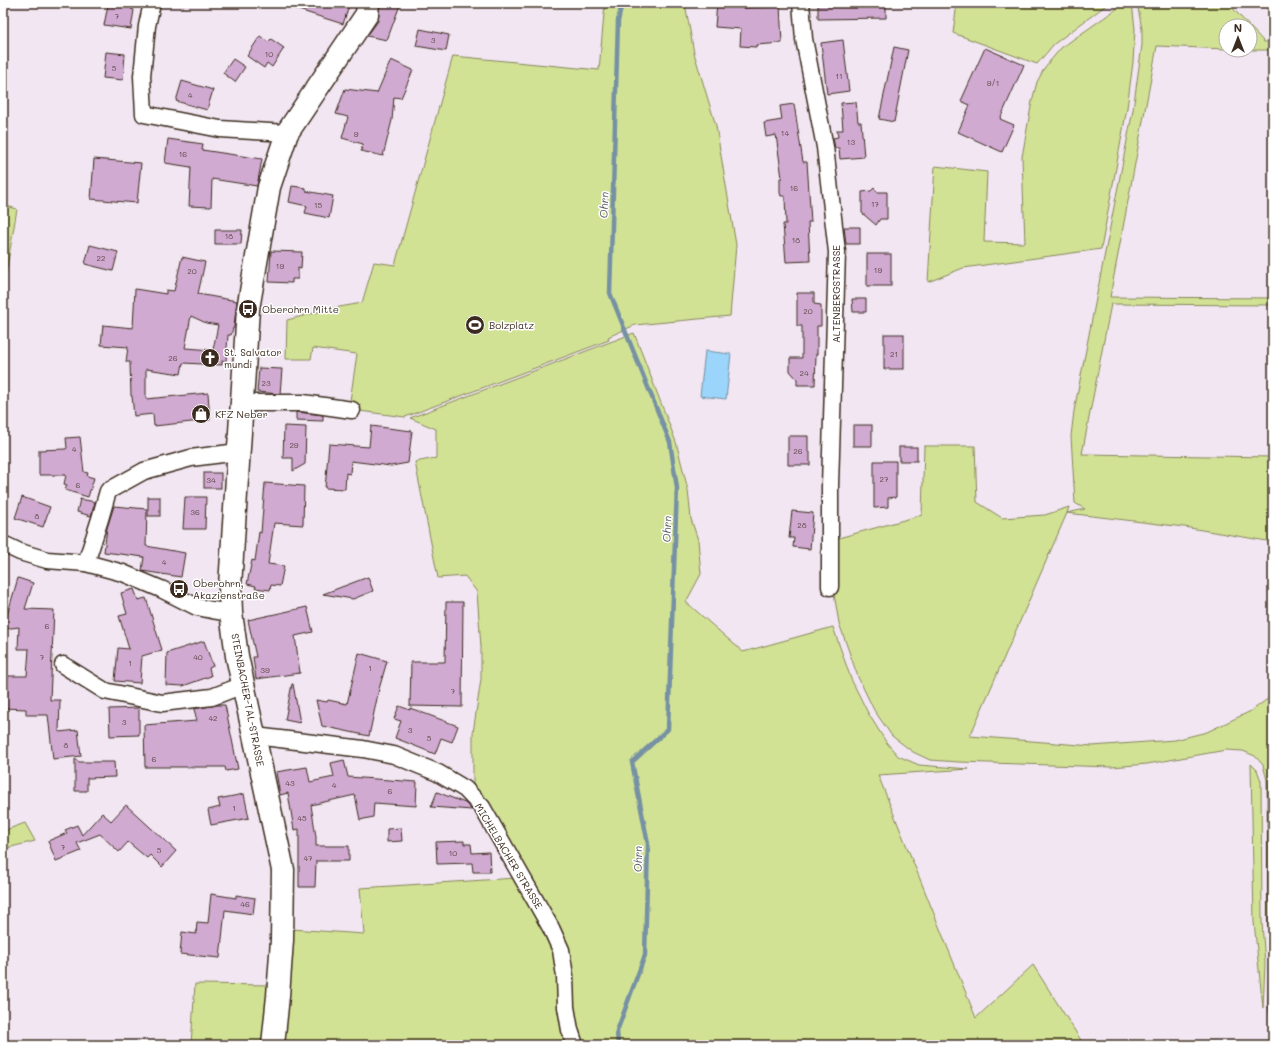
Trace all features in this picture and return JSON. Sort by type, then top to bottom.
[{"type":"main road","name":"STEINBACHER-TAL-STRASSE","points":[[272,1045],[278,996],[282,940],[283,870],[237,656],[231,613],[230,586],[248,309],[270,187],[287,133],[367,14],[368,3]]},
{"type":"street","points":[[152,3],[146,26],[142,76],[144,114],[220,130],[287,133]]},
{"type":"street","name":"ALTENBERGSTRASSE","points":[[801,3],[804,39],[825,147],[838,252],[830,486],[830,587]]},
{"type":"street","points":[[242,403],[303,403],[352,410]]},
{"type":"street","points":[[86,562],[108,491],[144,471],[191,458],[238,452]]},
{"type":"street","points":[[3,544],[20,552],[47,560],[86,562],[123,573],[197,606],[231,613]]},
{"type":"street","points":[[63,665],[105,691],[162,704],[212,697],[243,685]]},
{"type":"street","name":"MICHELBACHER STRASSE","points":[[255,736],[363,749],[394,755],[438,773],[466,789],[482,807],[554,934],[561,950],[565,976],[566,1007],[570,1030],[575,1045]]},
{"type":"green space","points":[[605,3],[685,3],[694,53],[716,126],[736,245],[730,316],[635,325],[608,337],[609,340],[405,417],[352,410],[350,401],[357,354],[313,348],[311,359],[286,359],[287,320],[334,308],[362,303],[374,262],[395,265],[453,56],[599,70]]},
{"type":"green space","points":[[957,3],[1109,3],[1054,44],[1037,64],[953,33]]},
{"type":"green space","points":[[1125,3],[1132,3],[1135,29],[1133,62],[1127,108],[1101,249],[963,268],[928,282],[935,166],[987,172],[984,242],[1025,243],[1022,157],[1037,82],[1045,67],[1061,48]]},
{"type":"green space","points":[[1137,3],[1228,3],[1242,18],[1218,18],[1218,49],[1157,46],[1110,297],[1273,298],[1273,305],[1111,304],[1082,454],[1273,457],[1273,542],[1184,527],[1067,513],[1085,509],[1075,503],[1071,436],[1074,411],[1133,110],[1142,45],[1142,29]]},
{"type":"green space","points":[[1258,36],[1264,42],[1273,42],[1273,50],[1258,50]]},
{"type":"green space","points":[[3,205],[17,209],[3,291]]},
{"type":"green space","points":[[634,333],[676,442],[688,490],[691,519],[698,540],[701,574],[686,602],[743,652],[833,627],[851,679],[868,713],[886,742],[898,756],[919,765],[969,769],[878,775],[976,1018],[1033,965],[1084,1045],[580,1045],[574,1030],[568,966],[487,804],[473,784],[473,733],[481,679],[481,647],[477,592],[465,576],[438,578],[415,462],[436,458],[436,429],[410,418]]},
{"type":"green space","points":[[924,446],[975,446],[977,502],[1002,518],[1045,515],[1069,507],[970,736],[1092,746],[1175,740],[1207,732],[1251,711],[1273,695],[1273,971],[1268,924],[1267,780],[1263,765],[1255,756],[1243,751],[1226,750],[1147,764],[1112,767],[930,760],[913,752],[892,736],[874,710],[858,677],[839,623],[833,588],[835,539],[922,515]]},
{"type":"green space","points":[[1251,764],[1257,770],[1261,781],[1262,923],[1265,964],[1263,1008],[1254,922]]},
{"type":"green space","points":[[25,823],[35,841],[3,849],[3,831]]},
{"type":"green space","points":[[516,878],[549,936],[555,956],[568,1045],[278,1045],[291,929],[364,934],[360,888]]},
{"type":"green space","points":[[1269,980],[1273,993],[1273,1036],[1268,1004]]},
{"type":"green space","points":[[195,984],[270,985],[264,1045],[191,1045]]},
{"type":"water","points":[[705,351],[731,354],[726,399],[700,396]]},
{"type":"building","points":[[116,3],[132,3],[131,9],[134,10],[131,29],[104,25],[108,5],[116,6]]},
{"type":"building","points":[[287,3],[350,3],[343,24],[286,6]]},
{"type":"building","points":[[380,3],[393,3],[400,5],[387,40],[367,36],[378,21]]},
{"type":"building","points":[[717,3],[742,3],[741,8],[780,6],[782,43],[756,45],[756,47],[740,46],[741,29],[715,27]]},
{"type":"building","points":[[818,3],[886,3],[886,18],[818,19]]},
{"type":"building","points":[[420,29],[449,35],[446,51],[416,46]]},
{"type":"building","points":[[260,36],[268,42],[271,39],[284,48],[272,67],[267,63],[264,68],[247,56]]},
{"type":"building","points":[[843,40],[849,91],[827,94],[821,43]]},
{"type":"building","points":[[894,47],[908,50],[894,122],[879,119]]},
{"type":"building","points":[[985,48],[1024,65],[1000,119],[1014,125],[1002,152],[958,132],[970,105],[961,101]]},
{"type":"building","points":[[106,52],[125,54],[123,80],[103,78]]},
{"type":"building","points":[[233,59],[245,67],[235,82],[223,73]]},
{"type":"building","points":[[391,60],[413,70],[401,98],[394,97],[392,120],[383,156],[361,151],[363,144],[342,138],[348,117],[336,114],[345,89],[377,93]]},
{"type":"building","points":[[182,81],[213,90],[207,110],[176,101]]},
{"type":"building","points":[[856,102],[858,122],[861,122],[864,157],[840,159],[839,148],[835,148],[833,138],[838,137],[837,130],[843,130],[841,103]]},
{"type":"building","points":[[794,104],[803,162],[807,162],[811,222],[808,222],[810,261],[786,262],[783,224],[786,224],[785,196],[781,196],[780,193],[780,178],[782,178],[776,135],[766,137],[764,123],[782,120],[780,106]]},
{"type":"building","points":[[168,139],[203,144],[202,150],[262,159],[257,186],[212,179],[211,207],[189,206],[191,167],[165,163]]},
{"type":"building","points":[[94,159],[141,163],[137,203],[91,199]]},
{"type":"building","points":[[292,186],[306,188],[306,191],[333,196],[329,218],[305,213],[307,206],[289,202]]},
{"type":"building","points":[[874,188],[877,192],[887,192],[887,219],[880,219],[876,225],[862,213],[862,192],[871,191]]},
{"type":"building","points":[[844,227],[860,227],[860,244],[846,244]]},
{"type":"building","points":[[215,230],[242,230],[241,244],[215,244]]},
{"type":"building","points":[[90,245],[118,252],[113,271],[85,264]]},
{"type":"building","points":[[271,251],[302,252],[301,269],[298,268],[298,279],[292,279],[292,283],[269,282]]},
{"type":"building","points":[[867,254],[891,254],[891,286],[867,286]]},
{"type":"building","points":[[182,257],[205,262],[198,294],[237,301],[234,328],[231,335],[228,335],[226,361],[222,361],[222,365],[183,363],[181,374],[146,369],[146,399],[208,393],[210,420],[154,426],[153,414],[134,416],[131,396],[130,362],[126,362],[128,347],[101,345],[103,325],[133,328],[135,289],[166,294],[166,290],[174,291]],"holes":[[[191,316],[206,323],[218,325],[213,350],[185,348]]]},
{"type":"building","points":[[797,293],[814,293],[814,304],[821,305],[821,326],[817,326],[815,385],[797,385],[797,379],[790,371],[790,358],[802,358],[802,326],[797,326]]},
{"type":"building","points":[[852,299],[866,299],[866,312],[853,312]]},
{"type":"building","points":[[884,334],[904,334],[904,369],[884,369]]},
{"type":"building","points":[[259,368],[282,369],[280,394],[257,392]]},
{"type":"building","points":[[296,412],[323,415],[323,421],[296,420]]},
{"type":"building","points":[[853,425],[872,425],[872,446],[853,446]]},
{"type":"building","points":[[284,426],[306,427],[305,464],[293,471],[293,458],[283,458]]},
{"type":"building","points":[[371,426],[412,431],[408,463],[391,466],[351,461],[350,474],[346,473],[345,489],[325,488],[329,444],[369,447]]},
{"type":"building","points":[[788,436],[808,436],[810,465],[788,465]]},
{"type":"building","points":[[80,437],[84,472],[88,473],[87,476],[94,478],[88,497],[65,490],[67,485],[64,484],[66,475],[39,475],[39,450],[66,449],[66,438]]},
{"type":"building","points":[[899,447],[917,447],[917,461],[899,461]]},
{"type":"building","points":[[874,461],[896,461],[896,497],[888,498],[888,507],[874,508]]},
{"type":"building","points":[[204,473],[221,473],[221,488],[204,488]]},
{"type":"building","points":[[265,483],[304,486],[303,525],[274,523],[268,564],[284,566],[280,586],[271,585],[270,590],[255,588],[256,586],[247,584],[252,560],[255,561],[259,532],[261,533]]},
{"type":"building","points":[[22,497],[50,507],[43,527],[15,518]]},
{"type":"building","points":[[148,497],[160,497],[160,516],[148,516]]},
{"type":"building","points":[[185,497],[206,497],[205,529],[183,529]]},
{"type":"building","points":[[80,499],[95,502],[91,516],[77,512]]},
{"type":"building","points":[[114,506],[147,509],[146,546],[185,553],[181,577],[142,571],[144,557],[104,552],[107,528]]},
{"type":"building","points":[[792,511],[813,513],[810,549],[793,547],[794,538],[789,538]]},
{"type":"building","points":[[368,577],[373,591],[353,599],[323,594]]},
{"type":"building","points":[[18,578],[33,583],[25,609],[54,610],[50,700],[60,700],[59,732],[78,730],[81,756],[53,759],[48,715],[26,715],[26,709],[3,708],[3,676],[27,676],[29,649],[18,649],[19,627],[3,629]]},
{"type":"building","points":[[134,589],[138,600],[146,598],[162,650],[142,656],[140,683],[115,681],[118,648],[129,649],[119,616],[127,614],[121,593]]},
{"type":"building","points":[[446,602],[463,602],[462,707],[410,706],[411,662],[445,662]]},
{"type":"building","points":[[307,607],[313,632],[295,636],[300,673],[256,679],[253,657],[256,657],[248,620]]},
{"type":"building","points":[[204,641],[213,666],[209,668],[211,676],[183,686],[166,685],[167,653]]},
{"type":"building","points":[[359,653],[387,661],[379,689],[369,736],[322,726],[316,700],[327,702],[328,700],[347,704]]},
{"type":"building","points":[[293,684],[300,723],[285,720]]},
{"type":"building","points":[[225,705],[238,769],[226,771],[225,767],[145,767],[144,725],[197,721],[194,709]]},
{"type":"building","points":[[399,706],[410,710],[410,708],[458,726],[452,742],[441,738],[435,754],[395,738],[401,721],[394,719]]},
{"type":"building","points":[[139,708],[139,735],[110,736],[109,709]]},
{"type":"building","points":[[75,759],[79,762],[114,762],[115,777],[87,778],[87,791],[75,791]]},
{"type":"building","points":[[344,760],[348,777],[417,782],[416,806],[374,803],[373,817],[360,820],[355,795],[311,805],[316,846],[349,846],[349,861],[316,861],[315,887],[299,887],[299,829],[294,830],[288,793],[280,795],[276,772],[307,767],[310,782],[334,777],[331,763]]},
{"type":"building","points":[[437,792],[465,803],[472,810],[431,807]]},
{"type":"building","points":[[244,794],[249,818],[211,825],[208,810],[220,807],[218,799]]},
{"type":"building","points":[[126,805],[176,851],[162,867],[150,855],[147,858],[128,842],[119,852],[100,834],[77,843],[81,851],[56,861],[48,841],[67,833],[65,830],[77,825],[82,835],[102,813],[111,821]]},
{"type":"building","points":[[401,828],[402,841],[387,842],[387,829]]},
{"type":"building","points":[[464,841],[464,844],[471,844],[472,853],[489,852],[490,872],[473,872],[472,863],[437,864],[436,842]]},
{"type":"building","points":[[211,894],[236,898],[236,895],[255,898],[253,914],[225,910],[220,958],[180,954],[182,932],[196,934],[197,922],[208,923]]},
{"type":"waterway","name":"Ohrn","points":[[618,1045],[617,1031],[645,955],[648,844],[632,762],[668,729],[677,488],[670,442],[610,293],[618,21],[622,3]]},
{"type":"place","name":"Oberohrn Mitte","points":[[248,309]]},
{"type":"place","name":"Bolzplatz","points":[[475,325]]},
{"type":"place","name":"St. Salvator mundi","points":[[210,358]]},
{"type":"place","name":"KFZ Neber","points":[[201,414]]},
{"type":"place","name":"Oberohrn, Akazienstraße","points":[[179,589]]}]
